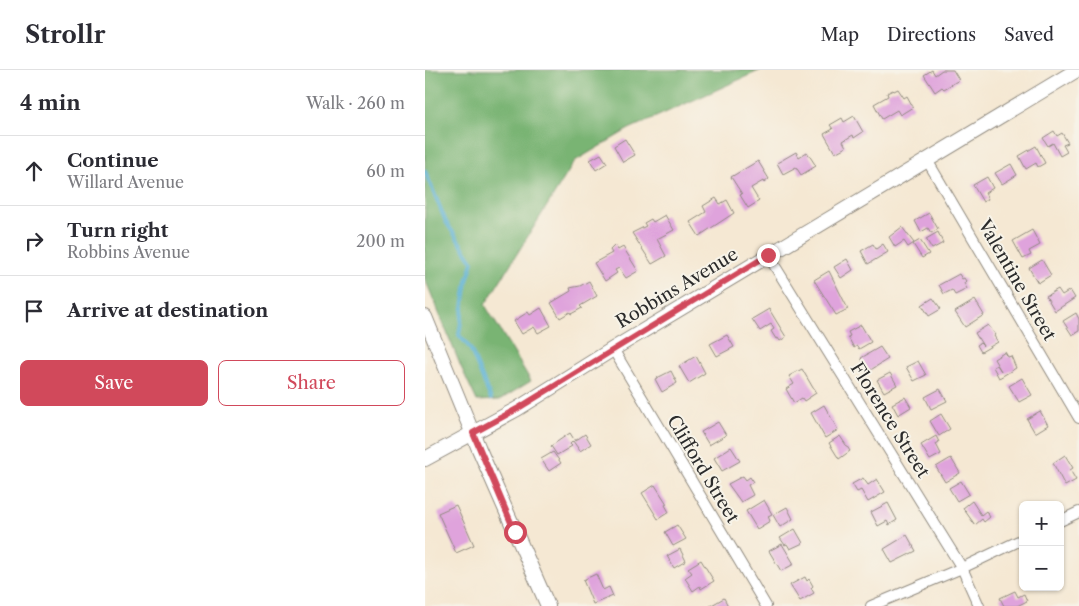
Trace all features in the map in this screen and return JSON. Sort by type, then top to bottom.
[{"type":"main road","name":"Robbins Avenue","points":[[425,459],[517,409],[768,255],[1077,70]]},
{"type":"main road","points":[[425,317],[548,606]]},
{"type":"street","name":"Valentine Street","points":[[927,160],[1079,418]]},
{"type":"street","name":"Florence Street","points":[[768,255],[963,568],[979,606]]},
{"type":"street","name":"Clifford Street","points":[[613,349],[766,606]]},
{"type":"street","points":[[1064,519],[1079,512]]},
{"type":"street","points":[[871,606],[963,568],[1019,541]]},
{"type":"green space","points":[[425,70],[761,70],[629,129],[575,161],[485,305],[531,381],[500,400],[477,401],[425,279]]},
{"type":"building","points":[[932,70],[935,75],[942,70],[953,70],[959,80],[935,92],[924,75]]},
{"type":"building","points":[[898,89],[904,98],[907,96],[913,107],[900,115],[897,110],[882,119],[874,104],[888,96],[887,93]]},
{"type":"building","points":[[854,116],[863,132],[854,138],[853,135],[843,141],[846,147],[835,153],[824,134],[833,129],[830,125],[842,118],[844,122]]},
{"type":"building","points":[[1054,131],[1057,136],[1062,133],[1068,143],[1063,145],[1067,152],[1060,156],[1053,143],[1048,146],[1043,138]]},
{"type":"building","points":[[625,139],[635,155],[623,162],[614,146]]},
{"type":"building","points":[[1036,146],[1045,163],[1038,167],[1036,163],[1026,169],[1019,156]]},
{"type":"building","points":[[796,152],[799,157],[807,152],[816,166],[801,175],[796,167],[783,174],[777,163]]},
{"type":"building","points":[[601,154],[607,163],[596,170],[590,160]]},
{"type":"building","points":[[758,161],[769,179],[751,188],[759,201],[748,208],[731,177]]},
{"type":"building","points":[[1011,164],[1017,175],[1002,184],[995,173]]},
{"type":"building","points":[[987,177],[993,188],[985,193],[988,199],[983,202],[973,185]]},
{"type":"building","points":[[716,198],[720,204],[727,200],[734,213],[699,236],[690,222],[706,212],[703,206]]},
{"type":"building","points":[[929,213],[938,229],[931,233],[928,228],[921,232],[915,221]]},
{"type":"building","points":[[665,215],[674,230],[657,239],[666,256],[652,264],[632,233],[646,226],[644,223],[651,219],[653,222]]},
{"type":"building","points":[[902,227],[914,243],[908,247],[904,241],[895,247],[889,237]]},
{"type":"building","points":[[1032,230],[1040,245],[1029,251],[1031,255],[1023,259],[1013,241]]},
{"type":"building","points":[[938,232],[943,243],[932,249],[926,239]]},
{"type":"building","points":[[920,240],[929,254],[922,258],[913,244]]},
{"type":"building","points":[[873,244],[876,249],[883,244],[888,252],[868,264],[861,251]]},
{"type":"building","points":[[615,245],[618,250],[623,247],[638,271],[626,278],[619,268],[615,270],[617,273],[605,281],[594,263],[612,253],[610,250]]},
{"type":"building","points":[[847,259],[853,270],[841,278],[834,267]]},
{"type":"building","points":[[1042,260],[1051,275],[1038,283],[1029,268]]},
{"type":"building","points":[[829,271],[848,309],[836,315],[814,280]]},
{"type":"building","points":[[959,274],[966,281],[964,283],[967,289],[955,295],[952,290],[944,294],[939,285]]},
{"type":"building","points":[[589,281],[597,296],[580,306],[582,308],[560,318],[551,303],[571,291],[570,288],[580,286]]},
{"type":"building","points":[[1058,289],[1062,295],[1070,290],[1075,298],[1055,311],[1046,296]]},
{"type":"building","points":[[933,298],[941,309],[929,316],[922,305]]},
{"type":"building","points":[[975,300],[984,315],[965,327],[955,312]]},
{"type":"building","points":[[541,308],[551,326],[538,333],[534,327],[522,334],[514,321],[528,312],[530,315]]},
{"type":"building","points":[[769,309],[786,337],[780,341],[778,338],[776,339],[771,331],[774,329],[771,324],[760,331],[752,319]]},
{"type":"building","points":[[1076,313],[1079,319],[1079,331],[1072,335],[1063,321]]},
{"type":"building","points":[[861,325],[871,342],[859,349],[857,346],[854,348],[848,337],[850,336],[848,332]]},
{"type":"building","points":[[988,325],[996,335],[994,336],[998,342],[981,352],[977,345],[980,343],[983,346],[975,333]]},
{"type":"building","points":[[727,335],[734,347],[717,356],[710,344]]},
{"type":"building","points":[[880,347],[888,359],[869,371],[861,358]]},
{"type":"building","points":[[1005,352],[1008,357],[1011,356],[1016,368],[999,378],[993,367],[997,365],[1001,371],[994,359]]},
{"type":"building","points":[[696,356],[705,373],[689,383],[679,366]]},
{"type":"building","points":[[918,361],[926,375],[914,381],[906,367]]},
{"type":"building","points":[[802,369],[816,393],[804,401],[802,398],[794,403],[786,389],[794,384],[789,376]]},
{"type":"building","points":[[671,371],[677,383],[662,392],[655,379]]},
{"type":"building","points":[[890,373],[897,385],[884,392],[877,380]]},
{"type":"building","points":[[1022,378],[1032,395],[1019,402],[1009,386]]},
{"type":"building","points":[[940,389],[947,401],[931,409],[925,397]]},
{"type":"building","points":[[905,397],[911,407],[898,415],[892,404]]},
{"type":"building","points":[[824,405],[838,430],[825,438],[811,413]]},
{"type":"building","points":[[1040,411],[1048,425],[1035,433],[1027,419]]},
{"type":"building","points":[[941,414],[950,429],[939,436],[930,421]]},
{"type":"building","points":[[718,422],[726,435],[709,445],[701,432]]},
{"type":"building","points":[[570,433],[575,441],[585,434],[591,444],[580,451],[573,441],[570,444],[572,446],[557,455],[551,446]]},
{"type":"building","points":[[840,436],[850,451],[839,459],[829,443]]},
{"type":"building","points":[[936,436],[939,442],[936,444],[941,454],[930,460],[921,445]]},
{"type":"building","points":[[731,447],[740,461],[722,471],[714,458]]},
{"type":"building","points":[[553,452],[561,463],[549,471],[541,459]]},
{"type":"building","points":[[1065,455],[1073,468],[1070,470],[1076,480],[1065,486],[1053,463]]},
{"type":"building","points":[[951,458],[960,473],[945,482],[936,467]]},
{"type":"building","points":[[743,476],[746,480],[750,477],[753,482],[748,485],[753,495],[741,502],[728,484]]},
{"type":"building","points":[[863,478],[868,485],[877,479],[885,492],[868,502],[861,490],[857,492],[852,484]]},
{"type":"building","points":[[961,481],[969,494],[957,501],[949,488]]},
{"type":"building","points":[[655,485],[667,504],[665,505],[669,512],[658,519],[642,493]]},
{"type":"building","points":[[764,500],[772,514],[768,516],[770,521],[757,529],[746,511]]},
{"type":"building","points":[[972,501],[981,515],[986,511],[990,517],[984,522],[982,519],[975,525],[963,508]]},
{"type":"building","points":[[888,503],[897,520],[889,525],[887,521],[878,526],[871,512]]},
{"type":"building","points":[[456,505],[474,545],[456,553],[438,513]]},
{"type":"building","points":[[787,507],[793,519],[780,527],[773,515]]},
{"type":"building","points":[[677,525],[686,539],[673,546],[665,532]]},
{"type":"building","points":[[795,529],[803,543],[790,549],[780,538]]},
{"type":"building","points":[[907,535],[916,551],[892,563],[884,549]]},
{"type":"building","points":[[782,544],[794,564],[781,571],[769,551]]},
{"type":"building","points":[[680,549],[686,561],[674,568],[667,556]]},
{"type":"building","points":[[701,560],[714,581],[701,589],[700,586],[693,591],[685,578],[692,573],[688,568]]},
{"type":"building","points":[[596,574],[603,590],[609,587],[613,596],[593,604],[583,580]]},
{"type":"building","points":[[805,577],[807,581],[809,579],[813,586],[811,588],[814,593],[800,601],[790,585]]},
{"type":"building","points":[[1015,591],[1018,597],[1024,594],[1027,601],[1017,606],[1004,606],[1000,598]]},
{"type":"building","points":[[724,598],[728,606],[710,606]]},
{"type":"waterway","points":[[425,171],[446,222],[473,262],[467,281],[459,335],[470,348],[491,399]]},
{"type":"route","points":[[515,532],[473,433],[517,409],[768,255]]}]
